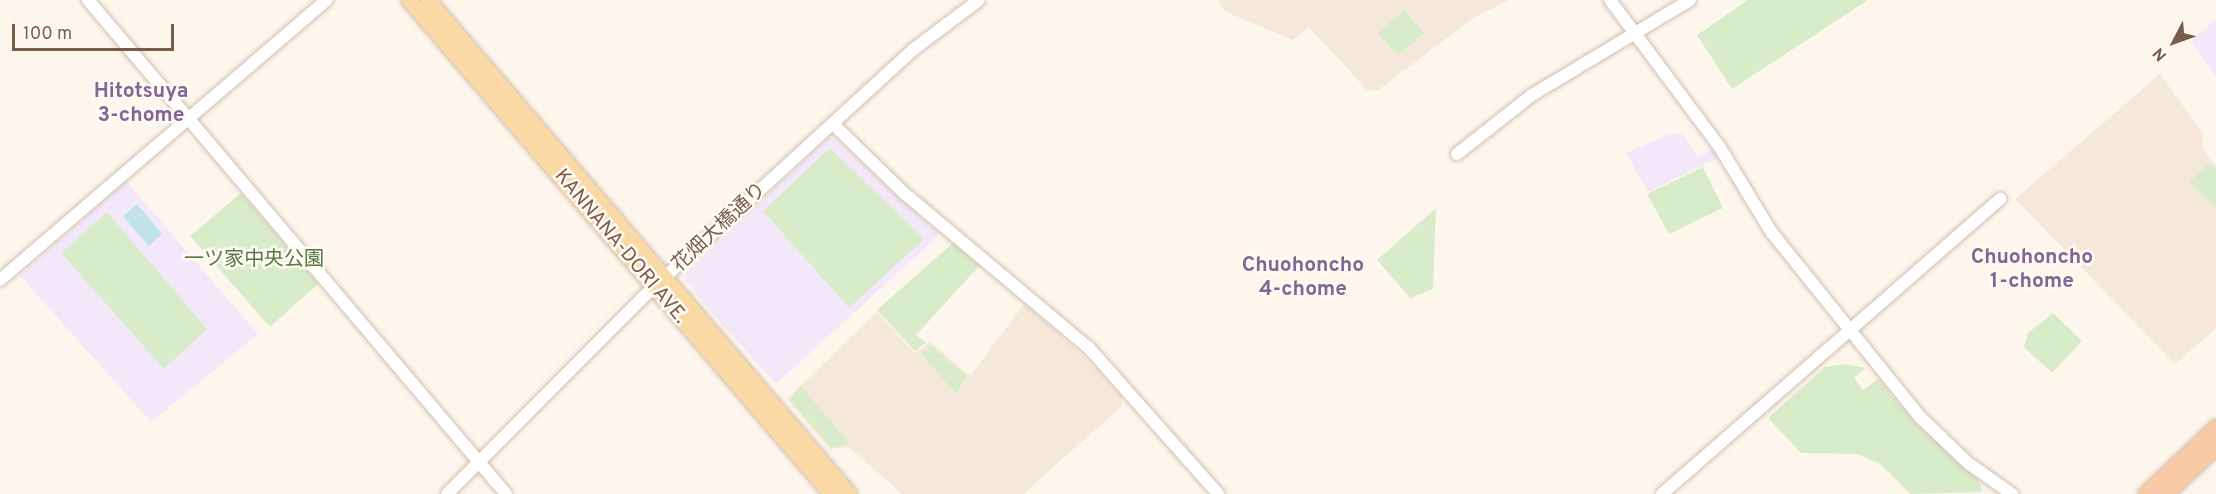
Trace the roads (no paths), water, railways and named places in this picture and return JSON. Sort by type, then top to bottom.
[{"type":"highway","points":[[2145,494],[2216,427]]},
{"type":"highway","points":[[2165,494],[2216,446]]},
{"type":"main road","name":"KANNANA-DORI AVE.","points":[[409,0],[849,494]]},
{"type":"main road","name":"KANNANA-DORI AVE.","points":[[428,0],[831,494]]},
{"type":"street","points":[[88,0],[506,494]]},
{"type":"street","points":[[0,280],[327,0]]},
{"type":"street","name":"花畑大橋通り","points":[[447,494],[661,283],[914,49],[979,0]]},
{"type":"street","points":[[1610,0],[1719,146],[1772,233],[1920,417],[1968,463],[2012,494]]},
{"type":"street","points":[[1457,154],[1532,95],[1690,0]]},
{"type":"street","points":[[833,124],[904,193],[1089,348],[1218,494]]},
{"type":"street","points":[[1662,494],[2000,199]]},
{"type":"water","points":[[137,204],[162,234],[149,246],[123,216]]},
{"type":"district","name":"Hitotsuya 3-chome","points":[[141,104]]},
{"type":"district","name":"Chuohoncho 1-chome","points":[[2032,270]]},
{"type":"district","name":"Chuohoncho 4-chome","points":[[1303,278]]},
{"type":"park label","name":"一ツ家中央公園","points":[[254,260]]}]
